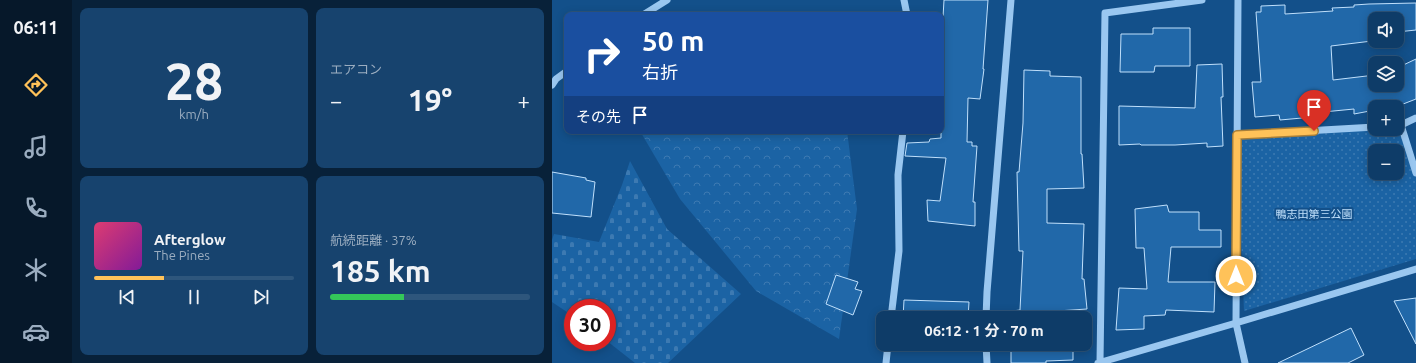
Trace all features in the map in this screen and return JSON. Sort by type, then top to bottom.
[{"type":"street","points":[[648,12],[666,0]]},
{"type":"street","points":[[904,0],[906,12]]},
{"type":"street","points":[[986,311],[987,284],[1011,0]]},
{"type":"street","points":[[1202,0],[1105,13],[1099,363],[1236,324],[1416,269]]},
{"type":"street","points":[[1238,0],[1236,324],[1245,363]]},
{"type":"street","points":[[552,85],[556,79],[564,73]]},
{"type":"street","points":[[1404,124],[1416,118]]},
{"type":"street","points":[[1237,135],[1368,127]]},
{"type":"street","points":[[892,311],[899,251],[898,175],[903,134]]},
{"type":"street","points":[[1403,136],[1416,173]]},
{"type":"street","points":[[886,363],[887,351]]},
{"type":"street","points":[[986,351],[987,363]]},
{"type":"green space","name":"鴨志田第三公園","points":[[1368,130],[1368,136],[1404,135],[1416,174],[1416,259],[1244,311],[1237,135]]},
{"type":"green space","points":[[642,134],[847,134],[857,209],[839,339],[756,291],[680,199]]},
{"type":"green space","points":[[630,161],[667,229],[741,294],[668,363],[635,363],[616,348],[616,299],[564,299],[564,310],[552,302],[552,240],[554,234],[599,242]]},
{"type":"building","points":[[944,0],[988,0],[984,69],[980,99],[968,98],[967,142],[972,142],[972,146],[977,146],[973,202],[975,202],[975,226],[928,221],[927,200],[940,201],[946,158],[905,156],[907,143],[929,142],[930,139],[941,138],[941,134],[944,134]]},
{"type":"building","points":[[1416,3],[1416,30],[1404,31],[1404,12],[1368,12],[1368,41],[1331,46],[1333,80],[1368,76],[1368,92],[1404,92],[1404,65],[1416,59],[1416,99],[1404,104],[1404,100],[1368,100],[1368,111],[1354,114],[1354,109],[1313,113],[1313,117],[1280,120],[1279,115],[1255,117],[1252,82],[1261,82],[1256,12],[1261,12],[1261,6],[1285,5],[1285,14],[1333,11],[1332,8],[1354,7],[1354,5]]},
{"type":"building","points":[[1153,28],[1190,28],[1190,66],[1155,66],[1154,72],[1120,72],[1121,34],[1153,34]]},
{"type":"building","points":[[1222,64],[1223,97],[1221,97],[1223,146],[1207,147],[1207,143],[1175,145],[1119,145],[1119,106],[1195,108],[1197,65]]},
{"type":"building","points":[[1024,70],[1050,71],[1050,76],[1081,77],[1081,154],[1084,188],[1047,189],[1047,223],[1084,224],[1082,279],[1084,279],[1087,309],[1012,311],[1020,310],[1023,251],[1019,251],[1017,172],[1019,172],[1023,123]]},
{"type":"building","points":[[552,172],[586,178],[586,180],[595,182],[591,217],[552,213]]},
{"type":"building","points":[[1167,205],[1169,212],[1199,212],[1199,230],[1221,230],[1221,247],[1171,247],[1168,282],[1215,282],[1214,312],[1166,310],[1165,315],[1144,316],[1144,329],[1116,330],[1119,288],[1147,289],[1144,248],[1136,248],[1135,209]]},
{"type":"building","points":[[836,275],[858,282],[855,289],[862,291],[853,315],[826,304]]},
{"type":"building","points":[[1416,298],[1416,344],[1394,301]]},
{"type":"building","points":[[904,300],[969,302],[968,311],[903,311]]},
{"type":"building","points":[[1351,328],[1364,355],[1348,363],[1278,363]]},
{"type":"building","points":[[1011,351],[1073,351],[1073,360],[1046,361],[1046,363],[1011,363]]},
{"type":"route","points":[[1236,276],[1237,135],[1314,131]]}]
